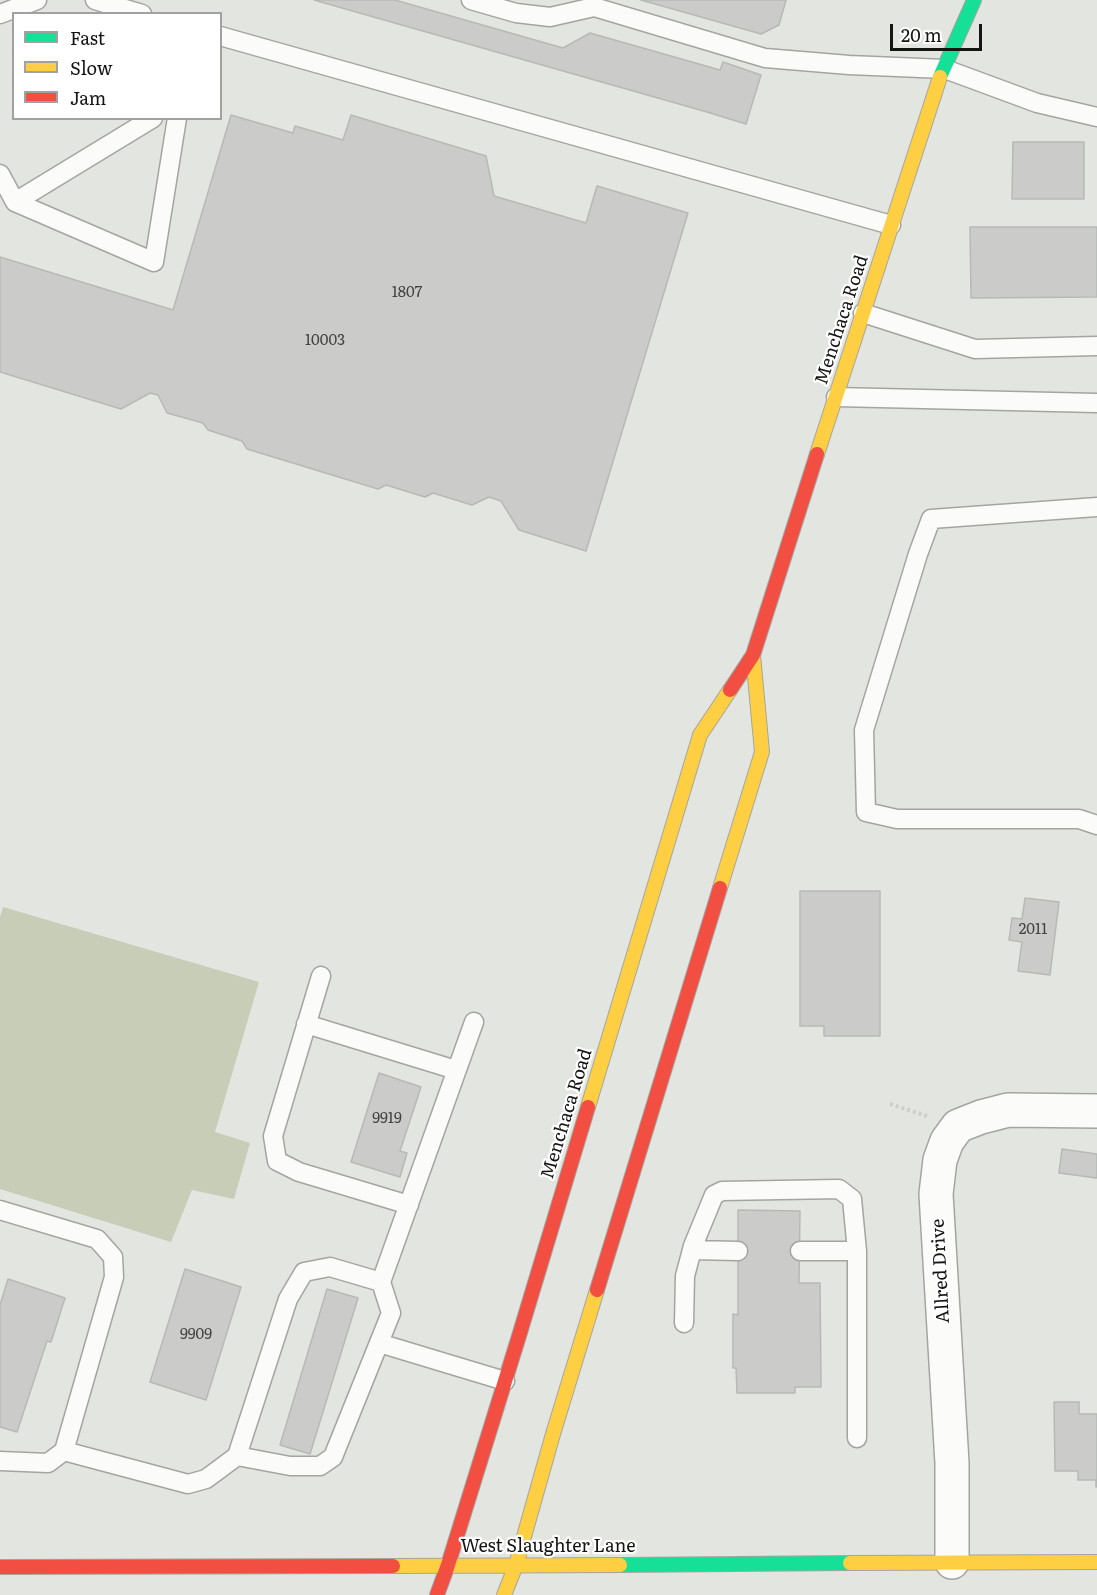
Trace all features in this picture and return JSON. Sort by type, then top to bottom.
[{"type":"main road","name":"Menchaca Road","points":[[437,1595],[505,1380],[700,735],[753,655],[936,85],[974,0]]},
{"type":"main road","name":"Menchaca Road","points":[[504,1595],[516,1564],[553,1434],[762,752],[753,655]]},
{"type":"main road","name":"West Slaughter Lane","points":[[0,1567],[1097,1562]]},
{"type":"street","name":"Allred Drive","points":[[952,1562],[952,1463],[936,1194],[940,1160],[947,1141],[958,1126],[981,1117],[1008,1110],[1097,1111]]},
{"type":"lane","points":[[0,14],[37,0]]},
{"type":"lane","points":[[95,0],[135,12]]},
{"type":"lane","points":[[471,0],[516,13],[550,17],[594,7],[765,58],[849,65],[945,69],[1037,103],[1097,117]]},
{"type":"lane","points":[[222,37],[891,225]]},
{"type":"lane","points":[[15,202],[150,120]]},
{"type":"lane","points":[[0,174],[15,202],[154,262],[177,120]]},
{"type":"lane","points":[[863,313],[975,349],[1097,346]]},
{"type":"lane","points":[[836,397],[1097,403]]},
{"type":"lane","points":[[1097,507],[931,519],[864,730],[866,812],[897,819],[1079,819],[1097,825]]},
{"type":"lane","points":[[321,976],[273,1136],[278,1161],[299,1172],[409,1205]]},
{"type":"lane","points":[[237,1456],[290,1466],[320,1466],[333,1457],[391,1313],[381,1282],[474,1022]]},
{"type":"lane","points":[[306,1024],[456,1070]]},
{"type":"lane","points":[[684,1323],[685,1276],[692,1250],[714,1195],[722,1191],[838,1189],[852,1199],[857,1251],[857,1438]]},
{"type":"lane","points":[[0,1210],[97,1239],[113,1257],[114,1277],[64,1451],[48,1463],[0,1461]]},
{"type":"lane","points":[[692,1250],[738,1251]]},
{"type":"lane","points":[[800,1251],[857,1251]]},
{"type":"lane","points":[[64,1451],[188,1484],[206,1479],[237,1456],[288,1299],[304,1272],[330,1267],[381,1282]]},
{"type":"lane","points":[[379,1343],[505,1380]]},
{"type":"green space","points":[[3,907],[259,982],[215,1132],[250,1143],[234,1199],[192,1190],[171,1242],[0,1189],[0,917]]},
{"type":"building","points":[[314,0],[395,0],[563,48],[590,33],[720,70],[723,62],[761,75],[746,124]]},
{"type":"building","points":[[641,0],[786,0],[779,25],[761,34]]},
{"type":"building","points":[[231,115],[293,133],[295,126],[343,140],[351,115],[486,156],[494,196],[586,223],[597,186],[688,213],[586,551],[519,530],[501,501],[489,497],[472,505],[433,493],[425,497],[386,485],[378,489],[247,449],[242,441],[208,430],[203,423],[167,413],[158,395],[150,393],[121,409],[0,372],[0,257],[173,310]]},
{"type":"building","points":[[1013,142],[1084,142],[1084,199],[1012,199]]},
{"type":"building","points":[[970,227],[1097,227],[1097,297],[971,298]]},
{"type":"building","points":[[800,891],[880,891],[880,1036],[824,1036],[824,1026],[800,1026]]},
{"type":"building","points":[[1025,898],[1059,902],[1050,975],[1018,971],[1022,942],[1009,940],[1012,918],[1022,919]]},
{"type":"building","points":[[379,1073],[421,1087],[400,1151],[407,1153],[400,1177],[351,1162]]},
{"type":"building","points":[[1062,1149],[1097,1154],[1097,1178],[1059,1173]]},
{"type":"building","points":[[738,1210],[800,1211],[799,1283],[820,1283],[821,1387],[795,1387],[795,1393],[737,1393],[736,1368],[733,1368],[733,1314],[738,1315]]},
{"type":"building","points":[[185,1269],[241,1287],[206,1400],[150,1382]]},
{"type":"building","points":[[8,1279],[65,1298],[51,1342],[47,1341],[17,1432],[0,1427],[0,1305]]},
{"type":"building","points":[[327,1289],[358,1298],[310,1454],[280,1445]]},
{"type":"building","points":[[1054,1402],[1079,1402],[1079,1414],[1097,1414],[1097,1487],[1096,1480],[1078,1480],[1078,1471],[1055,1471]]},
{"type":"traffic: fast","points":[[940,77],[974,0]]},
{"type":"traffic: fast","points":[[620,1565],[850,1563]]},
{"type":"traffic: slow","points":[[817,454],[940,77]]},
{"type":"traffic: slow","points":[[720,888],[762,752],[753,655]]},
{"type":"traffic: slow","points":[[588,1107],[700,735],[730,690]]},
{"type":"traffic: slow","points":[[504,1595],[516,1565],[597,1290]]},
{"type":"traffic: slow","points":[[850,1563],[1097,1562]]},
{"type":"traffic: slow","points":[[393,1566],[620,1565]]},
{"type":"traffic: jam","points":[[730,690],[753,655],[817,454]]},
{"type":"traffic: jam","points":[[597,1290],[720,888]]},
{"type":"traffic: jam","points":[[437,1595],[588,1107]]},
{"type":"traffic: jam","points":[[0,1567],[393,1566]]}]
